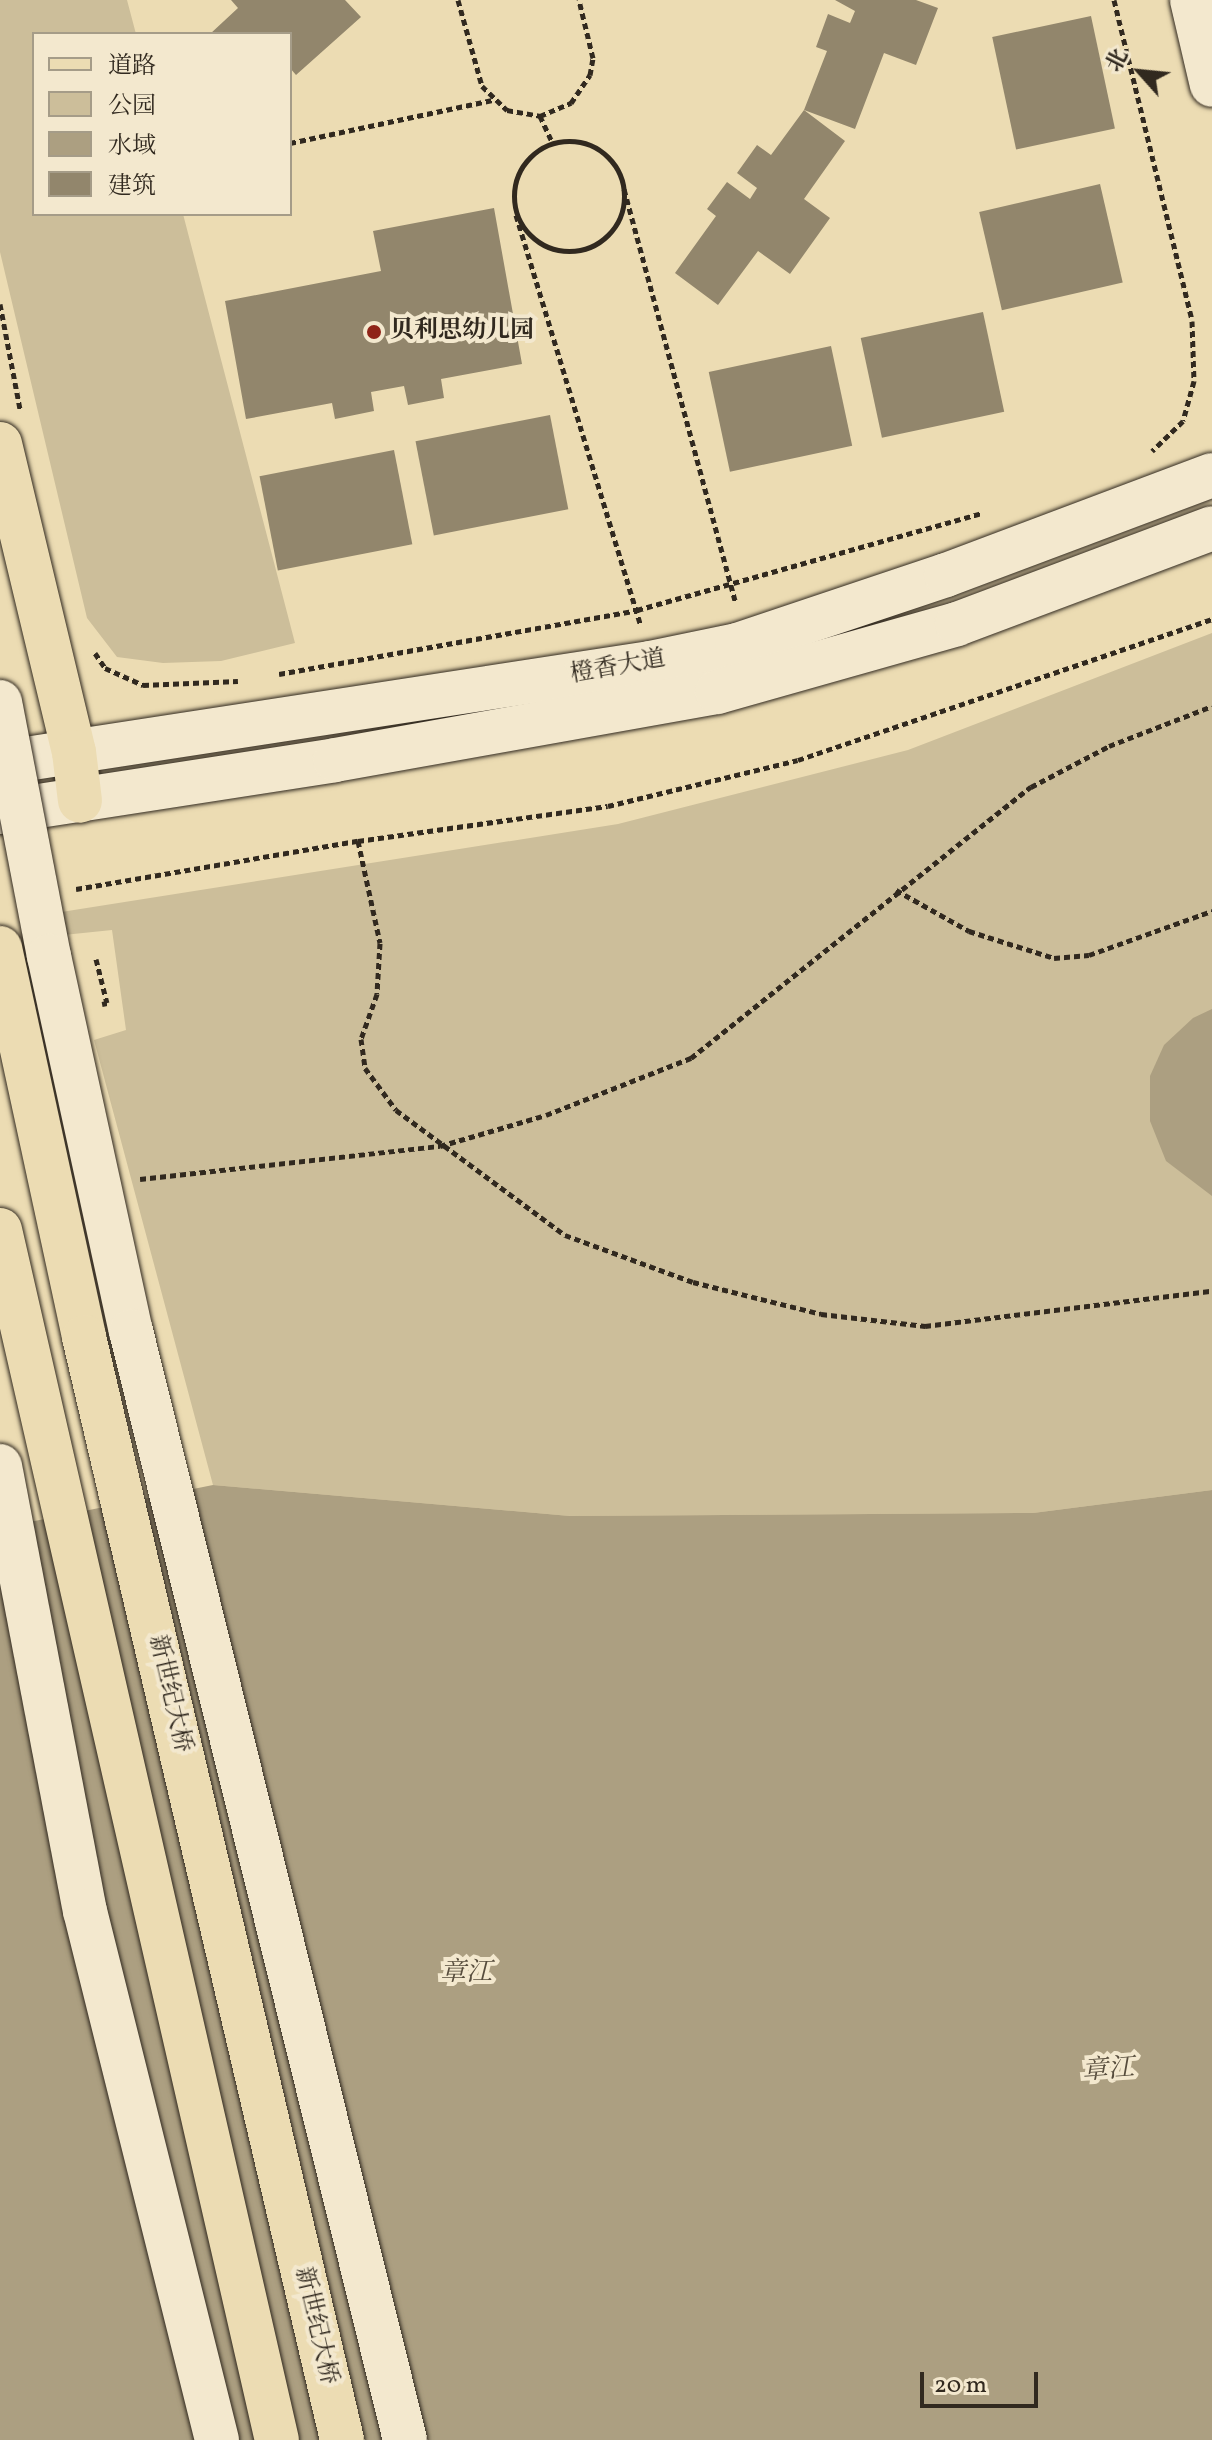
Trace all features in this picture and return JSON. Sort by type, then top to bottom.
[{"type":"main road","points":[[12,434],[74,752],[80,801]]},
{"type":"main road","name":"新世纪大桥","points":[[0,948],[84,1337],[342,2440]]},
{"type":"main road","points":[[0,1230],[277,2440]]},
{"type":"street","points":[[1192,0],[1212,85]]},
{"type":"street","name":"橙香大道","points":[[0,763],[650,663],[737,645],[946,575],[1212,475]]},
{"type":"street","name":"橙香大道","points":[[0,812],[717,692],[957,624],[1212,528]]},
{"type":"street","points":[[0,702],[49,956],[131,1331],[405,2440]]},
{"type":"street","points":[[0,1466],[85,1911],[217,2440]]},
{"type":"path","points":[[458,0],[476,70],[492,100],[507,110],[540,116],[571,103],[590,75],[593,58],[579,0]]},
{"type":"path","points":[[1114,0],[1192,321],[1194,381],[1183,421],[1148,454]]},
{"type":"path","points":[[292,143],[492,100]]},
{"type":"path","points":[[540,116],[552,142]]},
{"type":"path","points":[[650,663],[637,610],[516,215],[516,177],[526,161],[552,142],[568,140],[599,149],[611,159],[624,189],[734,585],[737,645]]},
{"type":"path","points":[[516,215],[540,244],[578,251],[607,236],[618,222],[624,189]]},
{"type":"path","points":[[0,304],[12,434]]},
{"type":"path","points":[[272,675],[637,610],[987,512]]},
{"type":"path","points":[[71,890],[358,841],[608,806],[798,760],[1212,619]]},
{"type":"path","points":[[89,644],[105,668],[143,685],[242,681]]},
{"type":"path","points":[[131,1180],[440,1146],[546,1115],[691,1058],[896,890],[1031,787],[1109,746],[1212,706]]},
{"type":"path","points":[[358,841],[380,943],[377,994],[361,1039],[365,1068],[396,1110],[440,1146],[565,1235],[693,1282],[821,1314],[925,1326],[1212,1291]]},
{"type":"path","points":[[896,890],[969,931],[1054,958],[1089,955],[1212,911]]},
{"type":"green space","points":[[0,0],[127,0],[135,32],[32,32],[32,216],[184,216],[295,643],[221,661],[163,663],[117,657],[87,618],[0,252]]},
{"type":"green space","points":[[1212,633],[1212,1490],[1033,1513],[570,1516],[213,1485],[94,1040],[126,1030],[112,930],[54,936],[55,913],[618,824],[908,750]]},
{"type":"water","points":[[1212,1009],[1212,1196],[1166,1161],[1150,1121],[1150,1076],[1164,1045],[1193,1018]]},
{"type":"water","name":"章江","points":[[213,1485],[570,1516],[1033,1513],[1212,1490],[1212,2440],[0,2440],[0,1528]]},
{"type":"building","points":[[231,0],[345,0],[361,17],[296,75],[292,70],[292,32],[212,32],[238,8]]},
{"type":"building","points":[[835,0],[916,0],[938,8],[916,65],[884,53],[855,129],[804,110],[827,51],[816,47],[828,14],[850,23],[855,11]]},
{"type":"building","points":[[1091,16],[1115,128],[1016,149],[992,37]]},
{"type":"building","points":[[804,110],[845,141],[804,199],[830,218],[790,274],[758,251],[718,305],[675,273],[716,216],[707,209],[727,182],[750,199],[757,188],[737,173],[757,145],[771,155]]},
{"type":"building","points":[[1100,184],[1123,282],[1002,310],[979,212]]},
{"type":"building","name":"贝利思幼儿园","points":[[494,208],[522,364],[441,379],[444,398],[408,405],[404,386],[371,392],[374,411],[335,419],[332,403],[246,419],[225,301],[381,271],[373,231]]},
{"type":"building","points":[[983,312],[1004,412],[882,438],[861,338]]},
{"type":"building","points":[[831,346],[852,446],[730,472],[709,372]]},
{"type":"building","points":[[550,415],[568,509],[434,535],[416,441]]},
{"type":"building","points":[[394,450],[412,544],[278,570],[260,476]]},
{"type":"place","name":"贝利思幼儿园","points":[[374,332]]}]
